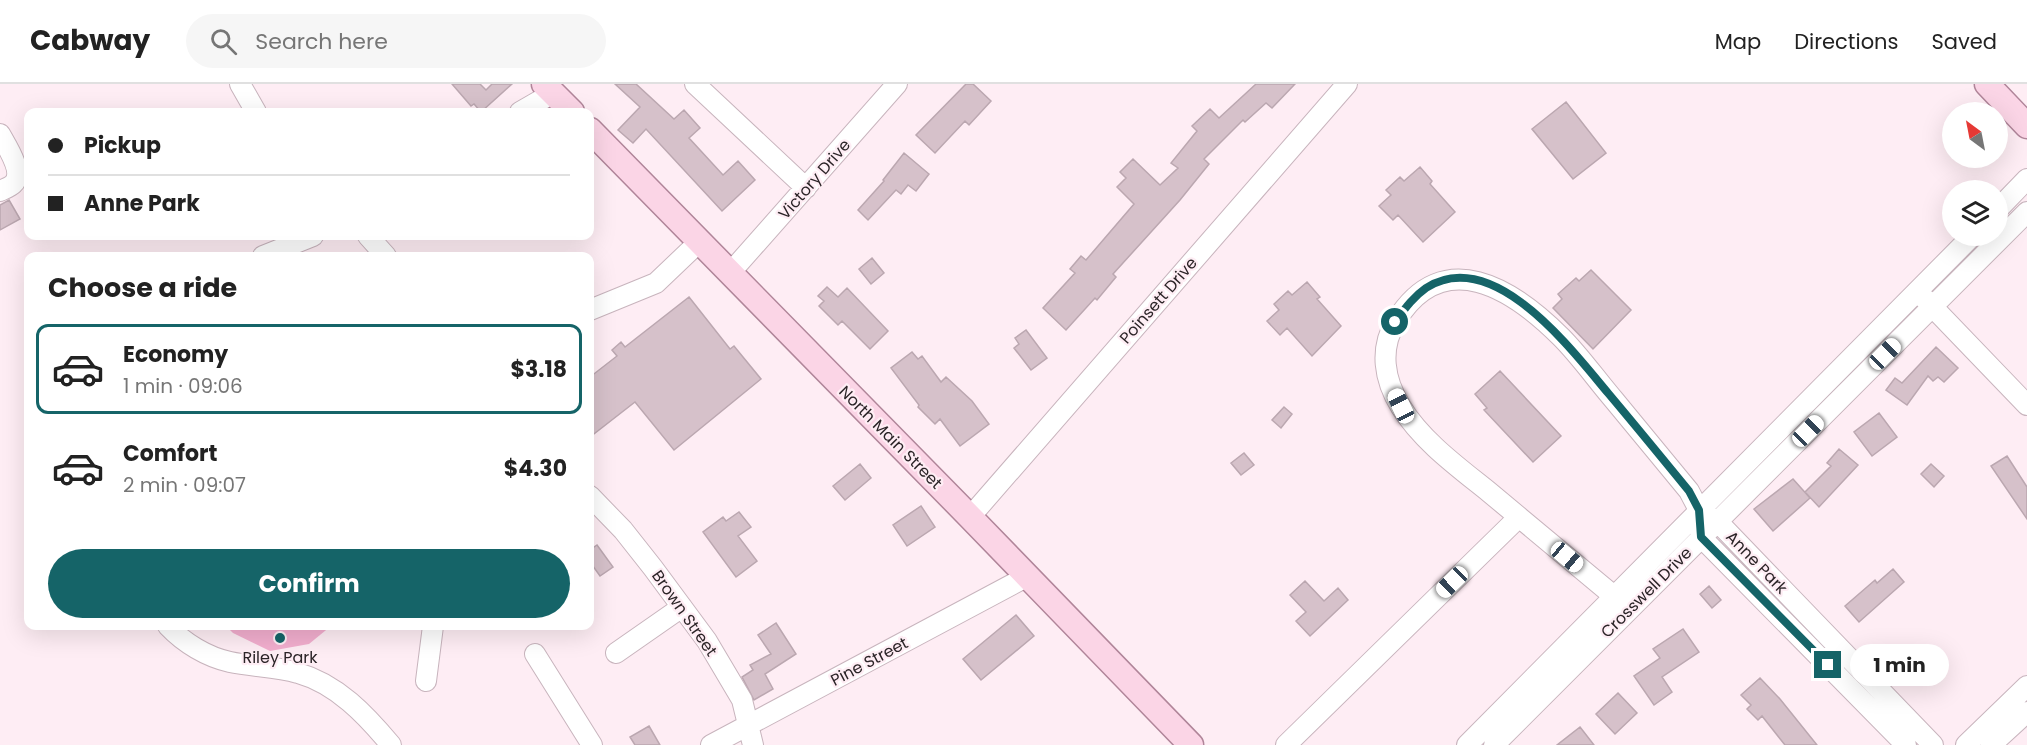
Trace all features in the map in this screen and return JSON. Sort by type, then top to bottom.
[{"type":"main road","points":[[1987,84],[2027,126]]},
{"type":"main road","points":[[548,88],[568,108]]},
{"type":"main road","name":"North Main Street","points":[[594,134],[1191,745]]},
{"type":"street","points":[[240,84],[253,108]]},
{"type":"street","points":[[695,84],[806,188]]},
{"type":"street","name":"Victory Drive","points":[[730,273],[897,84]]},
{"type":"street","name":"Poinsett Drive","points":[[970,517],[1347,84]]},
{"type":"street","points":[[525,108],[548,88]]},
{"type":"street","points":[[0,134],[14,158],[17,176],[15,183],[0,191]]},
{"type":"street","points":[[2008,199],[2027,179]]},
{"type":"street","name":"Crosswell Drive","points":[[1494,745],[2027,212]]},
{"type":"street","points":[[273,252],[303,240]]},
{"type":"street","points":[[372,240],[382,252]]},
{"type":"street","points":[[594,308],[656,283],[699,242]]},
{"type":"street","name":"Crosswell Drive","points":[[1467,745],[1962,246]]},
{"type":"street","points":[[1615,597],[1457,465],[1412,422],[1401,406],[1384,367],[1384,353],[1389,336],[1404,309],[1426,288],[1445,280],[1466,279],[1493,286],[1531,309],[1562,338],[1689,491],[1699,510]]},
{"type":"street","points":[[1917,291],[2027,405]]},
{"type":"street","name":"Brown Street","points":[[594,500],[623,530],[707,641],[742,700],[753,745]]},
{"type":"street","name":"Anne Park","points":[[1699,510],[1717,521],[1933,745]]},
{"type":"street","name":"Anne Park","points":[[1699,510],[1701,537],[1906,745]]},
{"type":"street","points":[[1286,745],[1519,517]]},
{"type":"street","name":"Pine Street","points":[[711,745],[1028,576]]},
{"type":"street","points":[[616,653],[682,607]]},
{"type":"street","points":[[172,630],[197,649],[229,662],[298,673],[329,686],[362,712],[391,745]]},
{"type":"street","points":[[426,681],[432,630]]},
{"type":"street","points":[[535,654],[592,745]]},
{"type":"street","points":[[1966,745],[2027,686]]},
{"type":"street","points":[[1991,745],[2027,712]]},
{"type":"shaded area","name":"Riley Park","points":[[230,630],[326,630],[309,644],[270,651]]},
{"type":"building","points":[[452,84],[480,84],[486,90],[492,84],[512,84],[485,108],[478,108],[474,104],[471,106]]},
{"type":"building","points":[[615,84],[636,84],[674,119],[684,110],[700,128],[689,138],[723,175],[738,161],[755,180],[722,211],[646,129],[633,143],[618,130],[640,107]]},
{"type":"building","points":[[966,84],[973,84],[991,101],[969,125],[965,121],[935,153],[916,135]]},
{"type":"building","points":[[1256,84],[1295,84],[1272,108],[1266,103],[1245,122],[1243,120],[1204,159],[1209,164],[1180,200],[1113,274],[1116,277],[1097,300],[1095,298],[1066,330],[1043,308],[1075,273],[1070,269],[1081,256],[1086,260],[1134,204],[1117,187],[1126,178],[1120,172],[1133,159],[1160,185],[1178,168],[1171,163],[1197,131],[1192,126],[1210,109],[1219,118]]},
{"type":"building","points":[[1566,102],[1606,153],[1573,179],[1532,129]]},
{"type":"building","points":[[904,153],[929,174],[916,191],[908,185],[901,194],[896,190],[868,220],[858,210],[884,181]]},
{"type":"building","points":[[1420,167],[1432,181],[1430,184],[1455,212],[1423,242],[1398,215],[1393,220],[1379,206],[1391,195],[1386,190],[1400,177],[1404,181]]},
{"type":"building","points":[[9,200],[20,219],[0,230],[0,205]]},
{"type":"building","points":[[872,258],[884,273],[871,284],[859,269]]},
{"type":"building","points":[[1591,270],[1631,310],[1593,349],[1553,308],[1562,299],[1558,294],[1576,278],[1579,281]]},
{"type":"building","points":[[1307,282],[1320,297],[1317,299],[1341,326],[1312,356],[1287,328],[1280,335],[1267,321],[1279,310],[1274,304],[1288,291],[1292,295]]},
{"type":"building","points":[[827,287],[838,297],[847,288],[888,331],[870,349],[842,321],[838,325],[819,306],[824,301],[818,296]]},
{"type":"building","points":[[689,297],[730,349],[734,346],[761,379],[674,450],[635,402],[594,434],[594,374],[617,356],[612,350],[621,342],[625,347]]},
{"type":"building","points":[[1026,330],[1047,358],[1031,370],[1014,348],[1019,344],[1015,338]]},
{"type":"building","points":[[1936,347],[1958,368],[1944,382],[1938,377],[1933,381],[1928,376],[1907,405],[1886,390],[1895,378],[1902,383]]},
{"type":"building","points":[[912,352],[918,359],[922,356],[941,382],[946,377],[972,401],[989,424],[960,446],[940,419],[935,424],[918,407],[919,405],[891,368]]},
{"type":"building","points":[[1500,371],[1561,436],[1533,462],[1484,410],[1487,408],[1475,394]]},
{"type":"building","points":[[1284,407],[1292,414],[1281,428],[1272,420]]},
{"type":"building","points":[[1879,413],[1897,437],[1872,456],[1854,432]]},
{"type":"building","points":[[1839,449],[1858,465],[1819,507],[1805,492],[1831,466],[1827,463]]},
{"type":"building","points":[[1244,453],[1254,465],[1241,475],[1231,463]]},
{"type":"building","points":[[2007,456],[2027,487],[2027,519],[1991,466]]},
{"type":"building","points":[[860,464],[871,478],[845,500],[833,486]]},
{"type":"building","points":[[1931,464],[1944,476],[1934,487],[1921,474]]},
{"type":"building","points":[[1793,479],[1810,498],[1773,531],[1754,509]]},
{"type":"building","points":[[921,506],[935,527],[907,546],[893,525]]},
{"type":"building","points":[[739,512],[751,527],[738,536],[757,561],[736,577],[703,532],[723,517],[726,521]]},
{"type":"building","points":[[597,545],[613,567],[600,576],[594,568],[594,547]]},
{"type":"building","points":[[1893,569],[1904,582],[1859,622],[1845,606],[1875,580],[1877,583]]},
{"type":"building","points":[[1305,581],[1324,601],[1338,588],[1348,600],[1310,636],[1296,621],[1306,612],[1290,595]]},
{"type":"building","points":[[1709,586],[1721,600],[1712,608],[1700,594]]},
{"type":"building","points":[[1016,615],[1034,636],[981,680],[963,659]]},
{"type":"building","points":[[776,623],[796,654],[765,674],[773,689],[754,700],[742,677],[753,670],[750,665],[771,654],[758,635]]},
{"type":"building","points":[[1683,629],[1699,652],[1662,677],[1672,692],[1654,705],[1634,676],[1660,658],[1653,649]]},
{"type":"building","points":[[1760,678],[1817,745],[1785,745],[1762,716],[1758,720],[1747,709],[1751,705],[1741,695]]},
{"type":"building","points":[[1618,693],[1637,713],[1615,734],[1596,714]]},
{"type":"building","points":[[649,726],[660,745],[635,745],[630,737]]},
{"type":"building","points":[[1580,727],[1594,745],[1557,745]]},
{"type":"place","name":"Riley Park","points":[[280,638]]},
{"type":"route","points":[[1395,322],[1404,309],[1426,288],[1445,280],[1454,279],[1478,281],[1493,286],[1531,309],[1562,338],[1689,491],[1699,510],[1701,537],[1828,665]]}]
